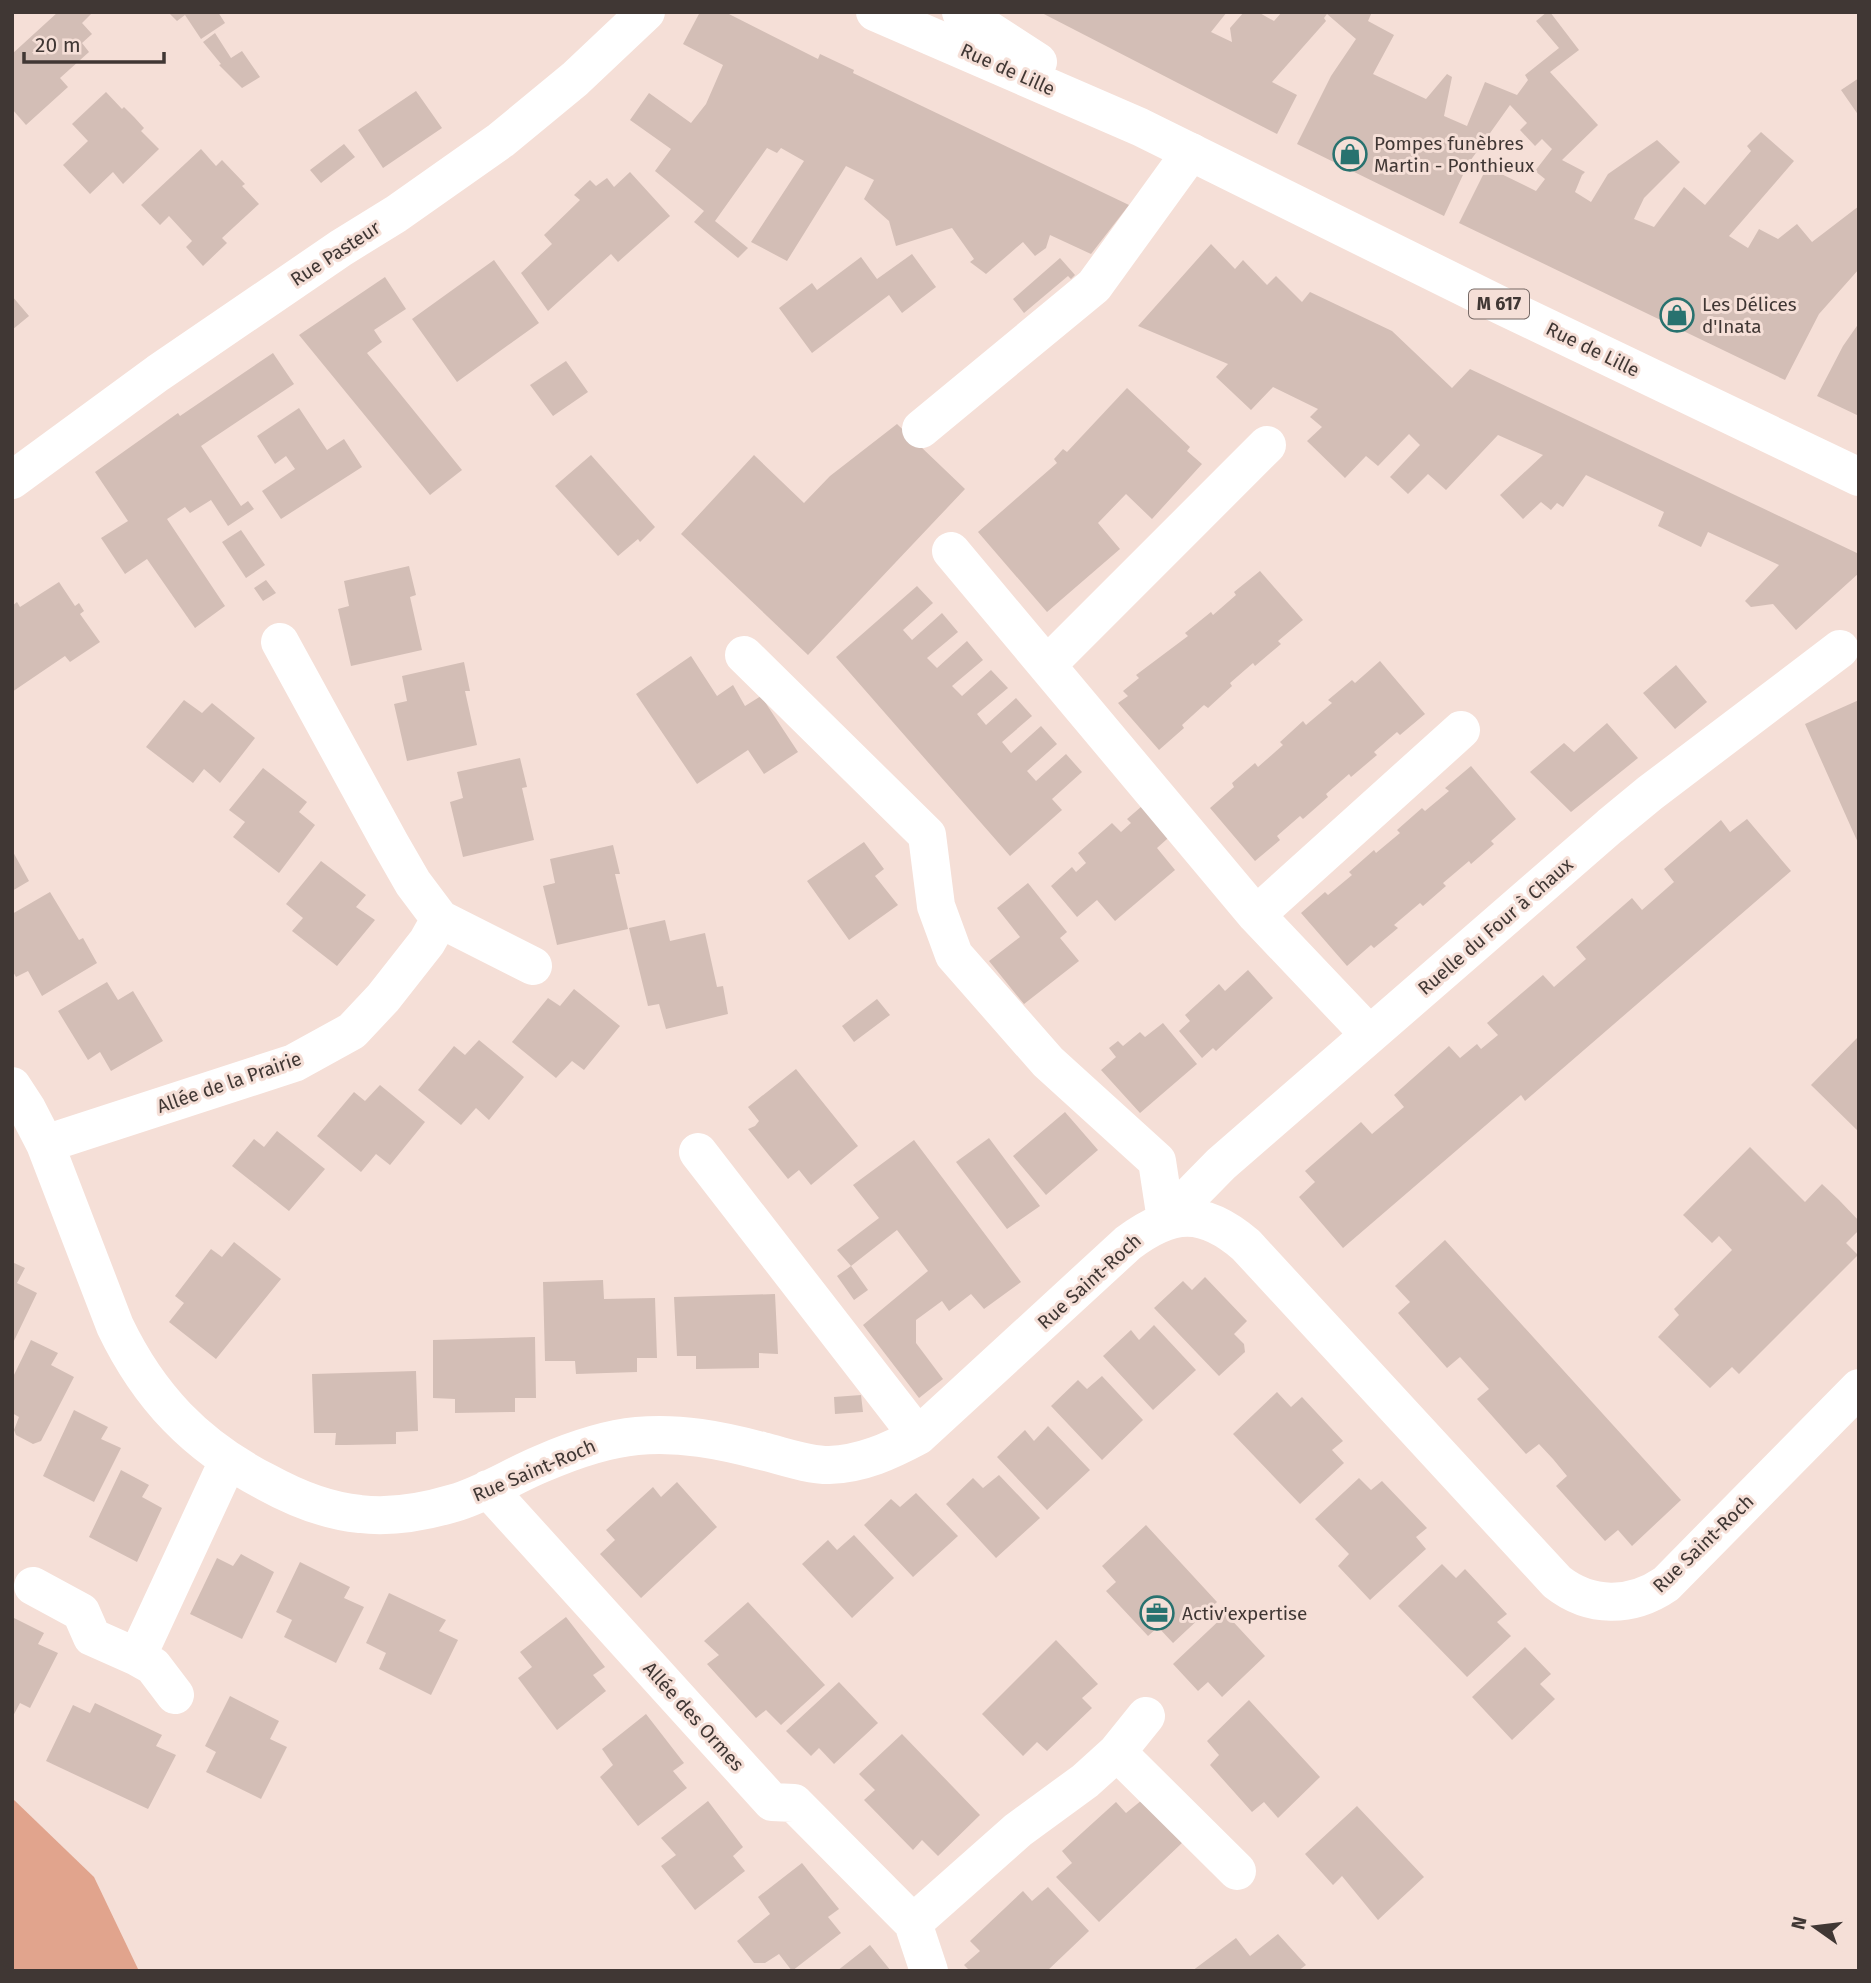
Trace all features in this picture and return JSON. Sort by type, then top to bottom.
[{"type":"street","name":"Rue Pasteur","points":[[12,480],[158,373],[341,248],[396,214],[501,140],[575,79],[646,12]]},
{"type":"street","name":"Rue de Lille","points":[[875,12],[1140,127],[1859,477]]},
{"type":"street","name":"Rue de Lille","points":[[961,12],[1140,127]]},
{"type":"street","points":[[921,429],[1094,286],[1191,152]]},
{"type":"street","points":[[1047,665],[1267,445]]},
{"type":"street","points":[[951,551],[1256,915],[1369,1034]]},
{"type":"street","points":[[280,642],[413,883],[440,919],[533,966]]},
{"type":"street","name":"Ruelle du Four à Chaux","points":[[1166,1220],[1222,1164],[1369,1034],[1650,793],[1840,649]]},
{"type":"street","points":[[744,655],[927,835],[936,906],[954,955],[1048,1062],[1157,1161],[1166,1220]]},
{"type":"street","points":[[1256,915],[1461,730]]},
{"type":"street","name":"Allée de la Prairie","points":[[45,1144],[294,1063],[352,1031],[383,998],[420,951],[440,919]]},
{"type":"street","name":"Rue Saint-Roch","points":[[12,1086],[45,1144],[115,1326],[141,1374],[180,1421],[207,1446],[229,1461],[288,1494],[325,1507],[360,1514],[395,1515],[457,1502],[540,1464],[602,1442],[636,1436],[692,1435],[827,1465],[877,1456],[918,1436],[1128,1243],[1145,1230],[1166,1220],[1187,1217],[1207,1220],[1230,1231],[1246,1245],[1557,1582],[1572,1594],[1590,1600],[1632,1599],[1650,1594],[1666,1584],[1859,1388]]},
{"type":"street","points":[[698,1152],[918,1436]]},
{"type":"street","points":[[136,1657],[229,1461]]},
{"type":"street","name":"Allée des Ormes","points":[[488,1489],[772,1802],[794,1803],[913,1923],[929,1971]]},
{"type":"street","points":[[33,1587],[82,1612],[92,1637],[153,1666],[175,1695]]},
{"type":"street","points":[[913,1923],[1018,1830],[1085,1780],[1117,1752],[1146,1716]]},
{"type":"street","points":[[1117,1752],[1237,1871]]},
{"type":"shaded area","points":[[12,1798],[94,1877],[139,1971],[12,1971]]},
{"type":"building","points":[[58,12],[93,12],[82,23],[92,34],[82,43],[89,52],[60,78],[68,87],[26,125],[12,109],[12,54]]},
{"type":"building","points":[[168,12],[218,12],[225,23],[201,39],[185,15],[177,21]]},
{"type":"building","points":[[700,12],[725,12],[818,59],[820,54],[854,70],[853,73],[1129,205],[1091,254],[1050,235],[1046,248],[1035,256],[1023,242],[986,274],[970,262],[974,259],[952,228],[896,246],[889,221],[864,199],[874,180],[846,166],[787,261],[751,242],[804,161],[781,148],[777,153],[767,148],[715,221],[748,248],[738,258],[694,222],[704,211],[655,171],[671,149],[630,120],[649,93],[691,123],[706,104],[723,65],[683,44]]},
{"type":"building","points":[[1040,12],[1227,12],[1211,32],[1232,42],[1230,28],[1244,12],[1258,12],[1274,21],[1282,12],[1372,12],[1368,21],[1394,35],[1373,74],[1426,99],[1447,74],[1452,77],[1444,116],[1467,126],[1485,82],[1517,95],[1528,80],[1525,75],[1559,48],[1536,21],[1550,12],[1579,50],[1550,72],[1598,125],[1562,160],[1585,172],[1575,192],[1591,202],[1608,174],[1657,140],[1680,162],[1644,198],[1634,219],[1654,227],[1684,187],[1705,205],[1751,151],[1747,146],[1761,132],[1794,161],[1729,236],[1748,248],[1759,229],[1778,239],[1797,224],[1812,242],[1859,206],[1859,269],[1819,314],[1785,380],[1459,223],[1487,167],[1536,191],[1545,179],[1535,171],[1552,149],[1542,139],[1535,146],[1520,130],[1527,123],[1510,105],[1468,164],[1444,216],[1297,144],[1331,76],[1356,39],[1327,14],[1324,18],[1326,21],[1272,82],[1297,95],[1277,134]]},
{"type":"building","points":[[215,33],[231,58],[242,51],[260,77],[242,88],[219,65],[221,64],[203,42]]},
{"type":"building","points":[[1859,78],[1859,116],[1841,90]]},
{"type":"building","points":[[416,91],[442,128],[383,168],[358,130]]},
{"type":"building","points":[[106,92],[134,117],[144,128],[141,131],[159,149],[123,184],[113,172],[90,194],[63,165],[88,141],[72,124]]},
{"type":"building","points":[[344,144],[355,157],[321,183],[310,170]]},
{"type":"building","points":[[201,149],[216,166],[222,160],[245,184],[242,186],[259,204],[222,238],[227,243],[203,266],[186,247],[192,241],[169,216],[160,225],[141,205]]},
{"type":"building","points":[[630,172],[670,216],[618,262],[611,254],[548,311],[521,273],[552,244],[544,235],[580,200],[574,195],[590,180],[596,186],[607,178],[614,187]]},
{"type":"building","points":[[1211,244],[1235,269],[1243,260],[1267,285],[1276,276],[1302,302],[1310,292],[1392,331],[1452,388],[1470,369],[1859,554],[1859,573],[1796,630],[1773,604],[1751,607],[1745,601],[1779,565],[1708,532],[1701,547],[1658,526],[1664,512],[1586,475],[1563,507],[1557,503],[1551,510],[1541,502],[1523,519],[1500,495],[1543,455],[1498,435],[1446,490],[1428,474],[1408,494],[1390,477],[1420,445],[1409,434],[1378,466],[1366,456],[1345,478],[1307,441],[1322,427],[1310,417],[1318,409],[1273,387],[1251,410],[1216,377],[1228,364],[1138,326]]},
{"type":"building","points":[[912,254],[936,287],[902,313],[889,295],[812,353],[779,308],[812,283],[817,290],[861,257],[877,279]]},
{"type":"building","points":[[1060,258],[1075,275],[1071,279],[1068,276],[1024,313],[1013,299]]},
{"type":"building","points":[[494,260],[539,323],[457,382],[412,319]]},
{"type":"building","points":[[385,277],[406,309],[374,330],[382,342],[367,353],[462,470],[430,495],[299,335]]},
{"type":"building","points":[[12,296],[29,316],[12,330]]},
{"type":"building","points":[[1859,323],[1859,416],[1817,396],[1843,346]]},
{"type":"building","points":[[273,353],[294,384],[201,446],[241,506],[248,501],[254,509],[228,526],[211,500],[190,513],[185,507],[167,519],[225,606],[195,628],[147,559],[125,574],[101,538],[128,521],[95,472],[178,413],[180,416]]},
{"type":"building","points":[[566,361],[588,392],[553,416],[530,385]]},
{"type":"building","points":[[1127,388],[1190,447],[1187,451],[1202,464],[1152,519],[1126,494],[1098,523],[1120,549],[1047,612],[978,532],[1057,463],[1054,459],[1063,449],[1067,452]]},
{"type":"building","points":[[299,408],[327,450],[344,439],[362,467],[281,519],[262,491],[295,469],[286,456],[275,464],[257,436]]},
{"type":"building","points":[[897,424],[965,489],[808,655],[681,534],[754,455],[804,503],[830,476]]},
{"type":"building","points":[[591,455],[655,527],[640,542],[638,539],[618,556],[555,486]]},
{"type":"building","points":[[241,530],[265,565],[246,578],[222,542]]},
{"type":"building","points":[[409,566],[416,595],[410,597],[422,650],[351,666],[338,609],[349,606],[344,581]]},
{"type":"building","points":[[1260,571],[1303,620],[1278,641],[1281,644],[1230,683],[1232,686],[1208,708],[1204,705],[1182,725],[1184,728],[1159,750],[1118,703],[1128,696],[1123,691],[1139,678],[1136,675],[1188,636],[1185,633],[1211,612],[1213,615],[1236,595],[1234,592]]},
{"type":"building","points":[[266,580],[276,593],[263,601],[254,588]]},
{"type":"building","points":[[59,582],[75,606],[79,603],[84,611],[80,614],[100,642],[70,662],[65,656],[12,692],[12,606],[17,602],[20,607]]},
{"type":"building","points":[[917,586],[933,603],[903,630],[912,640],[942,613],[958,632],[927,658],[937,668],[967,641],[983,660],[952,686],[962,696],[991,670],[1008,688],[977,714],[986,725],[1016,698],[1032,716],[1002,742],[1011,753],[1041,726],[1057,744],[1027,771],[1036,781],[1066,754],[1082,772],[1052,799],[1062,810],[1010,856],[836,657]]},
{"type":"building","points":[[691,656],[717,696],[733,685],[745,706],[761,696],[798,752],[764,774],[748,750],[697,784],[636,694]]},
{"type":"building","points":[[1380,661],[1425,714],[1400,735],[1397,732],[1374,752],[1377,755],[1351,777],[1349,774],[1303,819],[1300,816],[1277,836],[1280,840],[1255,861],[1210,808],[1234,787],[1232,783],[1255,763],[1258,767],[1283,745],[1280,742],[1303,721],[1306,725],[1332,703],[1328,700],[1352,680],[1355,683]]},
{"type":"building","points":[[464,662],[470,691],[465,691],[477,745],[407,761],[394,704],[407,701],[402,676]]},
{"type":"building","points":[[1676,665],[1707,702],[1675,729],[1643,693]]},
{"type":"building","points":[[184,700],[202,713],[212,703],[255,738],[220,783],[204,769],[193,783],[146,747]]},
{"type":"building","points":[[1859,700],[1859,845],[1805,724]]},
{"type":"building","points":[[1607,723],[1638,758],[1571,812],[1530,772],[1564,743],[1574,752]]},
{"type":"building","points":[[520,758],[527,787],[522,788],[534,840],[463,857],[450,802],[463,798],[457,772]]},
{"type":"building","points":[[1471,766],[1516,819],[1491,841],[1494,844],[1443,883],[1446,886],[1423,906],[1420,903],[1394,925],[1398,928],[1374,948],[1371,945],[1347,966],[1301,913],[1325,892],[1328,895],[1352,875],[1349,872],[1374,850],[1376,853],[1400,833],[1397,830],[1422,808],[1425,811],[1449,791],[1445,788]]},
{"type":"building","points":[[263,768],[307,802],[299,812],[315,825],[279,873],[233,837],[245,822],[229,810]]},
{"type":"building","points":[[1149,800],[1176,831],[1157,848],[1175,870],[1115,921],[1097,900],[1077,917],[1051,886],[1072,867],[1076,872],[1086,863],[1078,853],[1112,823],[1121,832],[1131,823],[1127,819]]},
{"type":"building","points":[[1747,819],[1791,871],[1525,1101],[1521,1095],[1343,1248],[1299,1197],[1315,1182],[1305,1171],[1361,1122],[1372,1134],[1404,1107],[1394,1095],[1449,1046],[1460,1058],[1477,1044],[1481,1049],[1498,1035],[1487,1023],[1543,975],[1554,987],[1586,959],[1576,947],[1632,898],[1642,910],[1674,882],[1664,869],[1721,820],[1730,832]]},
{"type":"building","points":[[864,842],[884,869],[875,876],[898,905],[849,940],[807,881]]},
{"type":"building","points":[[613,845],[620,874],[615,874],[628,929],[557,945],[543,886],[555,883],[550,859]]},
{"type":"building","points":[[12,850],[29,881],[12,891]]},
{"type":"building","points":[[321,861],[366,895],[356,907],[375,920],[337,966],[292,931],[303,918],[286,904]]},
{"type":"building","points":[[1028,883],[1067,932],[1060,938],[1079,961],[1024,1004],[989,961],[1020,937],[997,908]]},
{"type":"building","points":[[50,892],[79,940],[83,938],[97,963],[42,996],[28,971],[16,977],[12,970],[12,914]]},
{"type":"building","points":[[665,920],[670,941],[705,933],[717,987],[723,986],[728,1014],[666,1029],[659,1004],[648,1006],[629,928]]},
{"type":"building","points":[[1248,970],[1273,998],[1216,1051],[1213,1048],[1202,1058],[1179,1031],[1190,1021],[1185,1015],[1219,984],[1225,991]]},
{"type":"building","points":[[107,982],[118,1000],[133,991],[163,1041],[111,1071],[100,1052],[88,1060],[58,1011]]},
{"type":"building","points":[[574,989],[620,1026],[584,1070],[572,1061],[556,1078],[512,1042],[548,998],[560,1006]]},
{"type":"building","points":[[877,999],[890,1015],[854,1042],[842,1026]]},
{"type":"building","points":[[1163,1023],[1197,1064],[1140,1113],[1101,1070],[1116,1057],[1109,1048],[1118,1041],[1123,1046],[1140,1032],[1145,1037]]},
{"type":"building","points":[[1859,1036],[1859,1132],[1811,1085]]},
{"type":"building","points":[[479,1040],[524,1077],[489,1120],[476,1108],[461,1125],[418,1090],[454,1046],[465,1055]]},
{"type":"building","points":[[796,1069],[858,1146],[811,1185],[799,1170],[788,1179],[748,1129],[759,1121],[748,1107]]},
{"type":"building","points":[[380,1085],[425,1122],[390,1165],[376,1154],[361,1172],[317,1136],[354,1092],[365,1101]]},
{"type":"building","points":[[1065,1112],[1098,1150],[1046,1195],[1013,1156]]},
{"type":"building","points":[[277,1131],[325,1169],[289,1211],[232,1166],[254,1139],[264,1147]]},
{"type":"building","points":[[989,1138],[1040,1206],[1007,1229],[956,1162]]},
{"type":"building","points":[[914,1140],[1021,1282],[984,1309],[971,1294],[949,1311],[942,1301],[916,1320],[916,1343],[943,1379],[919,1398],[863,1325],[928,1271],[897,1230],[851,1266],[837,1250],[879,1218],[853,1185]]},
{"type":"building","points":[[1750,1147],[1805,1202],[1822,1184],[1839,1200],[1859,1221],[1859,1230],[1846,1243],[1858,1255],[1739,1374],[1732,1367],[1710,1388],[1658,1337],[1679,1315],[1674,1309],[1732,1250],[1719,1236],[1712,1243],[1683,1215]]},
{"type":"building","points":[[1445,1240],[1681,1500],[1632,1546],[1618,1530],[1605,1541],[1556,1486],[1567,1476],[1553,1459],[1539,1444],[1526,1454],[1477,1399],[1489,1389],[1460,1357],[1447,1368],[1398,1313],[1410,1302],[1395,1286]]},
{"type":"building","points":[[234,1242],[281,1279],[216,1359],[169,1322],[184,1303],[175,1296],[211,1249],[222,1257]]},
{"type":"building","points":[[12,1262],[25,1268],[17,1283],[37,1293],[12,1345]]},
{"type":"building","points":[[851,1266],[868,1290],[854,1300],[837,1276]]},
{"type":"building","points":[[1205,1277],[1247,1321],[1234,1334],[1244,1344],[1245,1352],[1219,1376],[1154,1308],[1183,1281],[1192,1290]]},
{"type":"building","points":[[603,1280],[604,1299],[655,1298],[657,1358],[637,1358],[637,1372],[576,1374],[575,1361],[545,1361],[543,1282]]},
{"type":"building","points":[[775,1294],[778,1354],[759,1353],[759,1368],[696,1369],[696,1356],[677,1356],[674,1297]]},
{"type":"building","points":[[1154,1325],[1196,1370],[1153,1410],[1103,1356],[1131,1330],[1139,1340]]},
{"type":"building","points":[[535,1337],[536,1398],[515,1398],[515,1412],[455,1413],[455,1399],[433,1398],[433,1340]]},
{"type":"building","points":[[31,1340],[58,1353],[51,1365],[74,1377],[41,1441],[33,1444],[16,1435],[14,1430],[19,1417],[12,1413],[12,1379]]},
{"type":"building","points":[[416,1371],[418,1431],[396,1432],[396,1444],[346,1445],[335,1445],[336,1433],[314,1433],[312,1374]]},
{"type":"building","points":[[1102,1376],[1143,1420],[1102,1460],[1051,1406],[1078,1380],[1087,1389]]},
{"type":"building","points":[[1277,1392],[1291,1407],[1302,1397],[1343,1441],[1332,1450],[1344,1463],[1300,1504],[1233,1434]]},
{"type":"building","points":[[861,1395],[863,1412],[835,1414],[834,1397]]},
{"type":"building","points":[[74,1410],[108,1427],[101,1439],[121,1448],[94,1502],[43,1476]]},
{"type":"building","points":[[1048,1426],[1090,1470],[1047,1510],[997,1457],[1025,1430],[1034,1441]]},
{"type":"building","points":[[121,1470],[149,1485],[142,1497],[162,1508],[137,1562],[89,1537]]},
{"type":"building","points":[[999,1475],[1040,1518],[996,1558],[946,1504],[973,1478],[983,1488]]},
{"type":"building","points":[[1359,1478],[1371,1490],[1382,1481],[1427,1528],[1416,1537],[1426,1549],[1370,1600],[1338,1566],[1349,1554],[1315,1519]]},
{"type":"building","points":[[677,1482],[717,1527],[641,1598],[600,1554],[615,1540],[606,1530],[653,1487],[661,1497]]},
{"type":"building","points":[[916,1493],[958,1536],[913,1577],[864,1525],[891,1499],[900,1507]]},
{"type":"building","points":[[1146,1525],[1217,1602],[1173,1643],[1158,1627],[1148,1636],[1106,1591],[1116,1582],[1102,1566]]},
{"type":"building","points":[[854,1535],[894,1578],[852,1618],[802,1564],[828,1540],[837,1550]]},
{"type":"building","points":[[241,1554],[274,1572],[242,1639],[190,1614],[217,1558],[233,1566]]},
{"type":"building","points":[[300,1562],[350,1587],[344,1598],[364,1607],[336,1663],[284,1637],[292,1620],[276,1612]]},
{"type":"building","points":[[1442,1564],[1456,1578],[1465,1569],[1507,1614],[1497,1622],[1511,1636],[1467,1677],[1398,1606]]},
{"type":"building","points":[[389,1593],[446,1620],[439,1631],[458,1640],[431,1695],[379,1669],[386,1653],[366,1643]]},
{"type":"building","points":[[748,1602],[825,1685],[781,1725],[766,1710],[756,1718],[707,1664],[719,1655],[704,1641]]},
{"type":"building","points":[[1226,1614],[1265,1656],[1222,1697],[1208,1682],[1198,1691],[1173,1664]]},
{"type":"building","points":[[12,1617],[44,1633],[38,1644],[58,1653],[30,1708],[20,1703],[12,1718]]},
{"type":"building","points":[[566,1617],[605,1667],[593,1675],[606,1691],[557,1730],[518,1678],[532,1667],[520,1652]]},
{"type":"building","points":[[1056,1640],[1098,1684],[1082,1698],[1092,1708],[1047,1751],[1037,1742],[1023,1756],[982,1714]]},
{"type":"building","points":[[1525,1647],[1551,1674],[1540,1684],[1555,1699],[1512,1740],[1472,1697]]},
{"type":"building","points":[[839,1682],[878,1723],[834,1764],[819,1748],[811,1756],[786,1731]]},
{"type":"building","points":[[230,1696],[279,1721],[270,1739],[287,1747],[261,1799],[206,1772],[216,1752],[205,1746]]},
{"type":"building","points":[[1249,1700],[1320,1777],[1278,1818],[1264,1802],[1252,1812],[1210,1765],[1219,1755],[1207,1741]]},
{"type":"building","points":[[95,1703],[162,1735],[156,1746],[176,1755],[148,1809],[46,1761],[73,1705],[90,1713]]},
{"type":"building","points":[[646,1714],[684,1763],[673,1771],[687,1788],[638,1826],[600,1777],[613,1765],[602,1749]]},
{"type":"building","points":[[902,1734],[980,1815],[938,1856],[922,1840],[913,1850],[864,1800],[875,1790],[859,1774]]},
{"type":"building","points":[[1142,1800],[1183,1842],[1099,1922],[1056,1877],[1072,1863],[1062,1851],[1116,1802],[1126,1813]]},
{"type":"building","points":[[708,1801],[743,1847],[733,1856],[745,1871],[695,1910],[661,1866],[676,1855],[661,1838]]},
{"type":"building","points":[[1357,1806],[1424,1877],[1378,1920],[1342,1876],[1333,1885],[1305,1854]]},
{"type":"building","points":[[802,1863],[839,1909],[828,1917],[841,1933],[792,1971],[779,1954],[765,1963],[754,1963],[737,1941],[770,1914],[758,1897]]},
{"type":"building","points":[[1048,1887],[1089,1931],[1047,1971],[970,1971],[964,1965],[980,1951],[970,1941],[1023,1891],[1032,1901]]},
{"type":"building","points":[[1278,1934],[1306,1965],[1298,1971],[1192,1971],[1236,1938],[1250,1956]]},
{"type":"building","points":[[870,1945],[891,1971],[837,1971]]},
{"type":"place","name":"Pompes funèbres Martin - Ponthieux","points":[[1350,154]]},
{"type":"place","name":"Les Délices d'Inata","points":[[1677,315]]},
{"type":"place","name":"Activ'expertise","points":[[1157,1613]]}]
